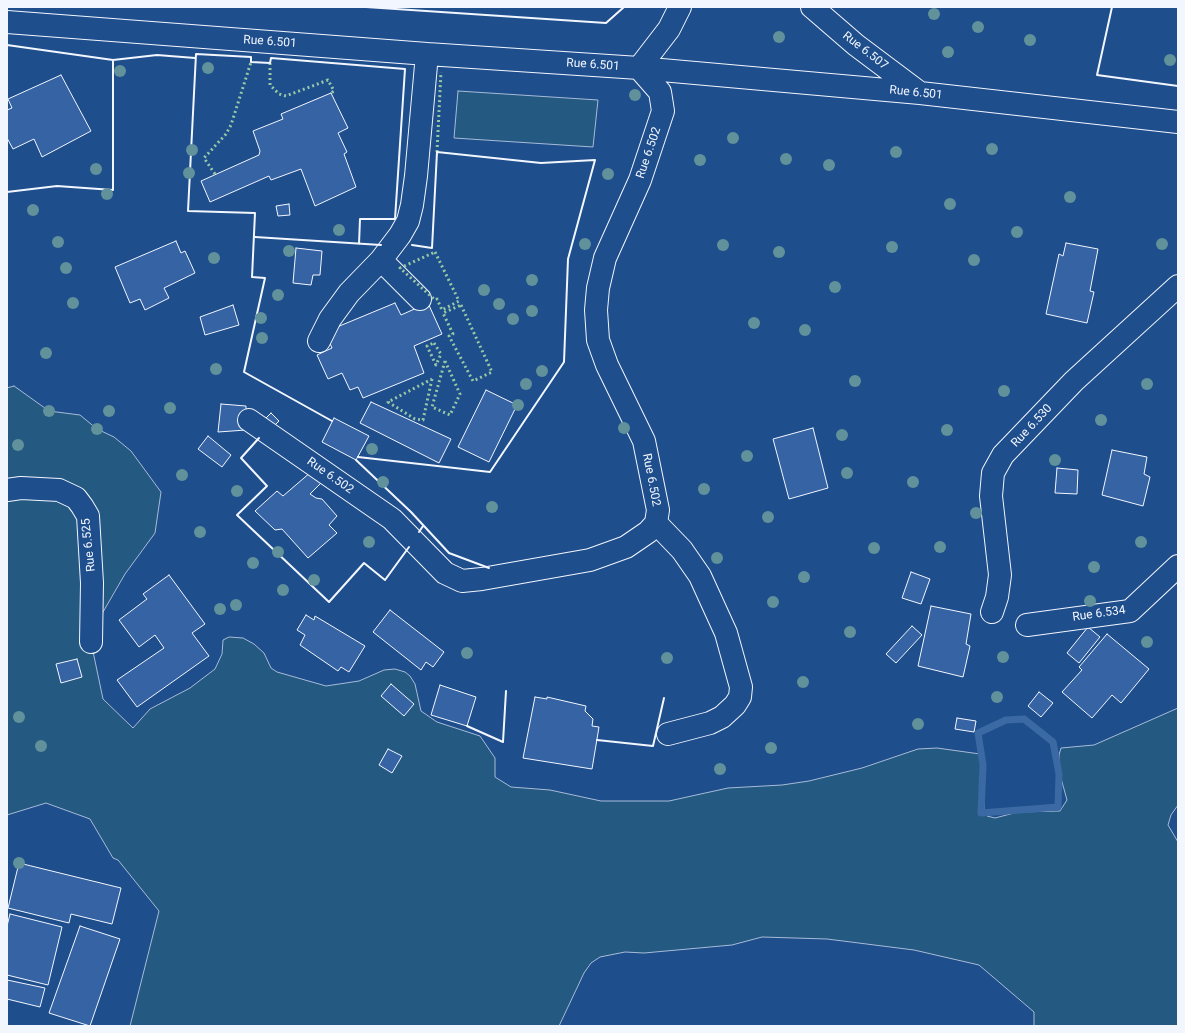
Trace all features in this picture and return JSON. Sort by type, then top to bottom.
[{"type":"street","points":[[7,16],[8,7]]},
{"type":"street","points":[[639,68],[669,29],[680,7]]},
{"type":"street","name":"Rue 6.507","points":[[812,7],[856,45],[920,93]]},
{"type":"street","name":"Rue 6.501","points":[[7,22],[427,54],[639,68],[920,93],[1178,122]]},
{"type":"street","points":[[320,341],[330,319],[349,293],[381,260],[400,235],[412,205],[427,54]]},
{"type":"street","name":"Rue 6.502","points":[[249,420],[392,519],[445,573],[462,581],[482,579],[590,560],[626,548],[648,532],[656,523],[658,510],[644,440],[607,365],[598,340],[596,310],[598,288],[605,258],[640,180],[663,111],[660,92],[639,68]]},
{"type":"street","points":[[381,260],[420,299]]},
{"type":"street","name":"Rue 6.530","points":[[992,612],[997,597],[1000,575],[990,485],[993,473],[1003,456],[1074,380],[1178,286]]},
{"type":"street","name":"Rue 6.525","points":[[7,490],[21,488],[59,490],[76,498],[88,516],[92,583],[91,642]]},
{"type":"street","points":[[656,523],[682,550],[700,576],[726,633],[741,687],[737,701],[722,717],[710,723],[668,734]]},
{"type":"street","name":"Rue 6.534","points":[[1027,625],[1130,611],[1178,566]]},
{"type":"shaded area","points":[[458,91],[598,100],[593,147],[454,138]]},
{"type":"shaded area","points":[[14,386],[49,411],[80,415],[97,429],[114,437],[131,451],[161,492],[155,533],[125,574],[92,631],[91,642],[103,699],[133,728],[150,709],[190,688],[215,669],[222,654],[223,640],[229,637],[243,638],[254,644],[264,653],[271,668],[277,672],[326,686],[359,681],[384,670],[395,669],[405,672],[410,676],[415,684],[421,711],[437,722],[480,736],[495,758],[495,777],[511,787],[550,790],[601,801],[669,801],[728,788],[782,785],[809,781],[862,768],[918,749],[937,748],[980,754],[984,767],[984,810],[987,816],[995,818],[1018,812],[1060,811],[1067,800],[1059,771],[1059,755],[1061,748],[1094,745],[1178,708],[1178,805],[1171,815],[1168,825],[1178,842],[1178,1026],[1034,1026],[1034,1012],[979,965],[914,950],[827,939],[762,937],[732,945],[644,953],[625,952],[600,957],[591,963],[584,973],[559,1026],[130,1026],[159,911],[118,860],[113,858],[90,819],[46,803],[7,815],[7,388]]},
{"type":"building","points":[[61,75],[91,131],[42,157],[34,139],[13,149],[7,138],[7,110],[12,108],[8,99]]},
{"type":"building","points":[[331,93],[348,128],[338,133],[347,152],[344,154],[356,187],[315,206],[301,169],[271,180],[269,176],[210,202],[201,181],[259,155],[260,151],[253,131],[283,119],[281,114]]},
{"type":"building","points":[[289,204],[290,215],[278,216],[276,206]]},
{"type":"building","points":[[176,241],[181,253],[185,251],[195,273],[164,288],[169,298],[145,310],[140,299],[130,303],[115,267]]},
{"type":"building","points":[[1066,243],[1098,249],[1090,291],[1094,292],[1087,323],[1046,314],[1059,254],[1063,256]]},
{"type":"building","points":[[296,248],[322,251],[320,275],[313,275],[311,285],[293,283]]},
{"type":"building","points":[[395,303],[401,315],[428,303],[442,334],[414,346],[424,373],[363,398],[358,387],[350,390],[342,373],[328,379],[317,355],[332,348],[325,332]]},
{"type":"building","points":[[233,305],[239,325],[205,335],[200,317]]},
{"type":"building","points":[[486,390],[517,405],[489,462],[458,447]]},
{"type":"building","points":[[371,402],[451,439],[439,463],[360,423]]},
{"type":"building","points":[[221,404],[246,406],[246,430],[218,432]]},
{"type":"building","points":[[271,413],[279,421],[272,428],[264,420]]},
{"type":"building","points":[[334,418],[369,436],[356,460],[322,442]]},
{"type":"building","points":[[813,428],[828,488],[789,499],[773,439]]},
{"type":"building","points":[[208,436],[231,455],[222,467],[198,449]]},
{"type":"building","points":[[1112,450],[1147,457],[1144,474],[1150,477],[1143,506],[1102,495]]},
{"type":"building","points":[[1057,468],[1078,470],[1077,494],[1055,493]]},
{"type":"building","points":[[311,472],[321,483],[310,494],[316,498],[322,499],[337,516],[329,525],[337,533],[308,558],[282,529],[275,530],[255,511],[277,491],[283,496]]},
{"type":"building","points":[[911,572],[930,579],[921,604],[902,598]]},
{"type":"building","points":[[169,575],[205,624],[192,633],[209,656],[137,707],[117,680],[164,648],[155,635],[139,647],[119,620],[147,599],[143,594]]},
{"type":"building","points":[[931,606],[971,614],[966,644],[970,646],[963,677],[918,666]]},
{"type":"building","points":[[390,610],[444,652],[433,667],[426,662],[421,670],[373,632]]},
{"type":"building","points":[[306,615],[314,620],[315,616],[365,646],[349,672],[341,667],[338,671],[300,645],[305,635],[297,630]]},
{"type":"building","points":[[912,626],[922,635],[896,663],[886,654]]},
{"type":"building","points":[[1088,627],[1100,637],[1079,663],[1067,653]]},
{"type":"building","points":[[1107,634],[1149,669],[1121,703],[1112,695],[1092,718],[1062,692],[1082,670],[1079,667]]},
{"type":"building","points":[[77,659],[82,677],[61,683],[56,664]]},
{"type":"building","points":[[391,684],[414,704],[404,716],[381,696]]},
{"type":"building","points":[[440,685],[476,697],[467,726],[431,715]]},
{"type":"building","points":[[1039,692],[1053,703],[1041,717],[1028,706]]},
{"type":"building","points":[[535,697],[547,699],[547,697],[586,706],[585,711],[593,719],[592,726],[599,727],[592,769],[523,758]]},
{"type":"building","points":[[957,718],[976,721],[974,732],[955,729]]},
{"type":"building","points":[[388,749],[402,756],[392,773],[379,765]]},
{"type":"building","points":[[19,863],[121,888],[112,924],[71,914],[69,923],[8,908]]},
{"type":"building","points":[[10,914],[62,927],[48,985],[7,975],[7,926]]},
{"type":"building","points":[[80,926],[120,939],[90,1026],[49,1013]]},
{"type":"building","points":[[7,980],[45,988],[40,1007],[7,999]]},
{"type":"waterway","points":[[1024,719],[1053,742],[1059,774],[1058,807],[981,813],[983,765],[978,733],[1006,720],[1024,719]]},
{"type":"hedge","points":[[215,174],[204,158],[226,134],[231,125],[251,62]]},
{"type":"hedge","points":[[270,63],[270,85],[279,94],[286,96],[328,80],[334,91],[331,93]]},
{"type":"hedge","points":[[437,152],[441,72]]},
{"type":"hedge","points":[[435,252],[459,301],[442,310],[437,299],[435,300],[400,268],[435,252]]},
{"type":"hedge","points":[[461,305],[492,372],[473,381],[449,336],[453,334],[443,313],[461,305]]},
{"type":"hedge","points":[[434,343],[441,354],[436,365],[427,346],[434,343]]},
{"type":"hedge","points":[[445,361],[460,394],[450,415],[432,407],[445,361]]},
{"type":"hedge","points":[[432,379],[423,420],[415,419],[388,402],[432,379]]},
{"type":"wall","points":[[366,7],[606,23],[624,7]]},
{"type":"wall","points":[[1112,7],[1097,75],[1178,86]]},
{"type":"wall","points":[[7,45],[113,60],[157,55],[195,58]]},
{"type":"wall","points":[[332,421],[244,372],[265,278],[252,277],[255,213],[188,211],[196,54],[251,57],[251,62],[270,63],[271,58],[405,69],[395,219],[360,219],[359,244]]},
{"type":"wall","points":[[7,192],[57,186],[113,190],[113,60]]},
{"type":"wall","points":[[358,457],[490,472],[564,362],[568,259],[595,160],[541,163],[437,152],[432,248],[412,245]]},
{"type":"wall","points":[[255,237],[381,245]]},
{"type":"wall","points":[[259,438],[241,458],[267,486],[237,515],[329,602],[364,563],[385,580],[409,547]]},
{"type":"wall","points":[[356,460],[411,512],[449,553],[489,568]]},
{"type":"wall","points":[[419,532],[423,526]]},
{"type":"wall","points":[[467,726],[503,742],[506,691]]},
{"type":"wall","points":[[597,740],[653,746],[664,698]]}]
